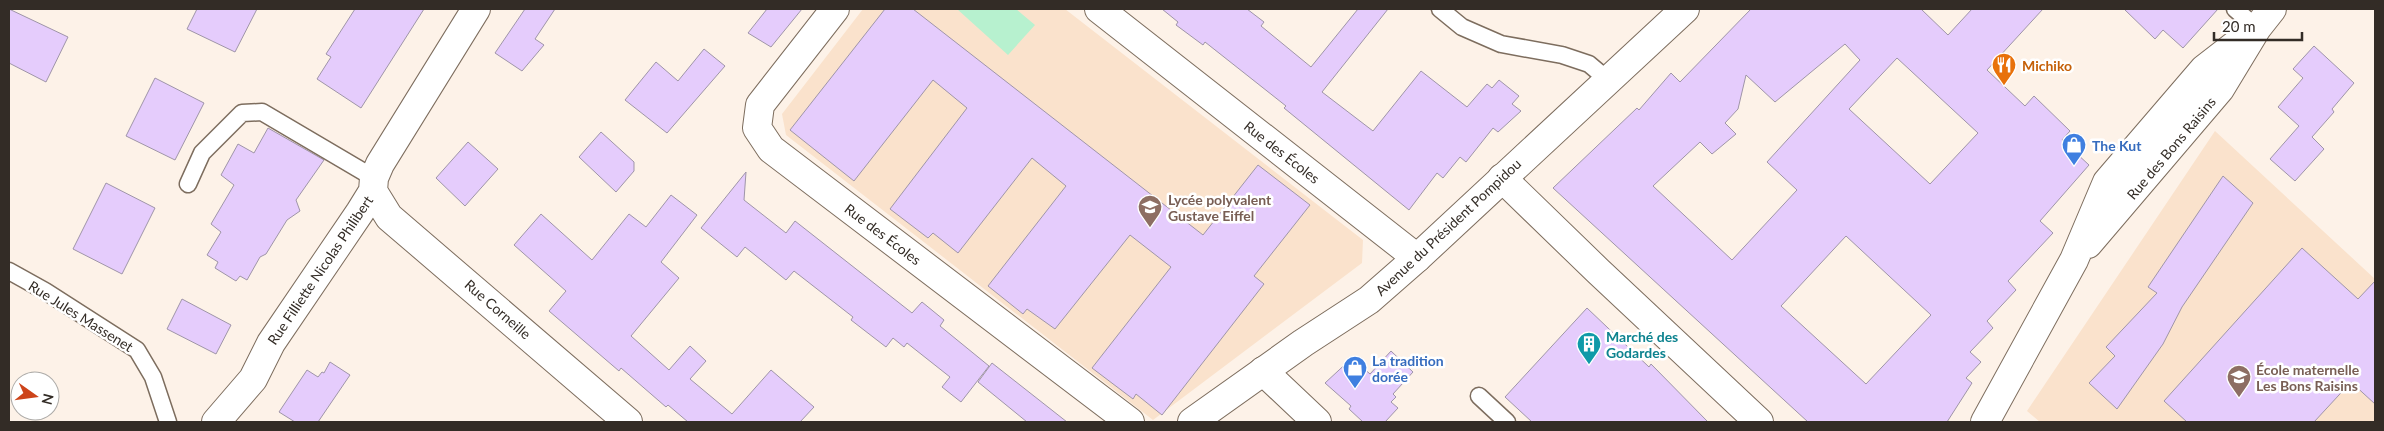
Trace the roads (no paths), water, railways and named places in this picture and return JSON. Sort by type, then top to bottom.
[{"type":"street","name":"Rue Filliette Nicolas Philibert","points":[[216,422],[253,379],[271,343],[374,185],[380,164],[476,9]]},
{"type":"street","name":"Rue des Écoles","points":[[835,9],[760,105],[757,128],[772,149],[1130,422]]},
{"type":"street","name":"Rue des Écoles","points":[[1099,9],[1417,258]]},
{"type":"street","name":"Avenue du Président Pompidou","points":[[1192,422],[1263,371],[1369,300],[1417,258],[1685,9]]},
{"type":"street","name":"Rue des Bons Raisins","points":[[1989,420],[2074,260],[2220,89],[2264,19]]},
{"type":"street","points":[[1502,178],[1759,422]]},
{"type":"street","name":"Rue Corneille","points":[[374,185],[390,217],[628,422]]},
{"type":"street","points":[[1263,371],[1317,422]]},
{"type":"lane","points":[[1440,9],[1462,26],[1501,44],[1562,55],[1589,64],[1608,80]]},
{"type":"lane","points":[[2235,9],[2264,19]]},
{"type":"lane","points":[[188,184],[202,153],[242,113],[262,112],[374,185]]},
{"type":"lane","name":"Rue Jules Massenet","points":[[9,272],[53,296],[137,350],[153,377],[168,422]]},
{"type":"lane","points":[[1479,396],[1507,422]]},
{"type":"place","name":"Michiko","points":[[2004,86]]},
{"type":"place","name":"The Kut","points":[[2074,166]]},
{"type":"place","name":"Lycée polyvalent Gustave Eiffel","points":[[1150,228]]},
{"type":"place","name":"Marché des Godardes","points":[[1589,365]]},
{"type":"place","name":"La tradition dorée","points":[[1355,389]]},
{"type":"place","name":"École maternelle Les Bons Raisins","points":[[2239,398]]}]
